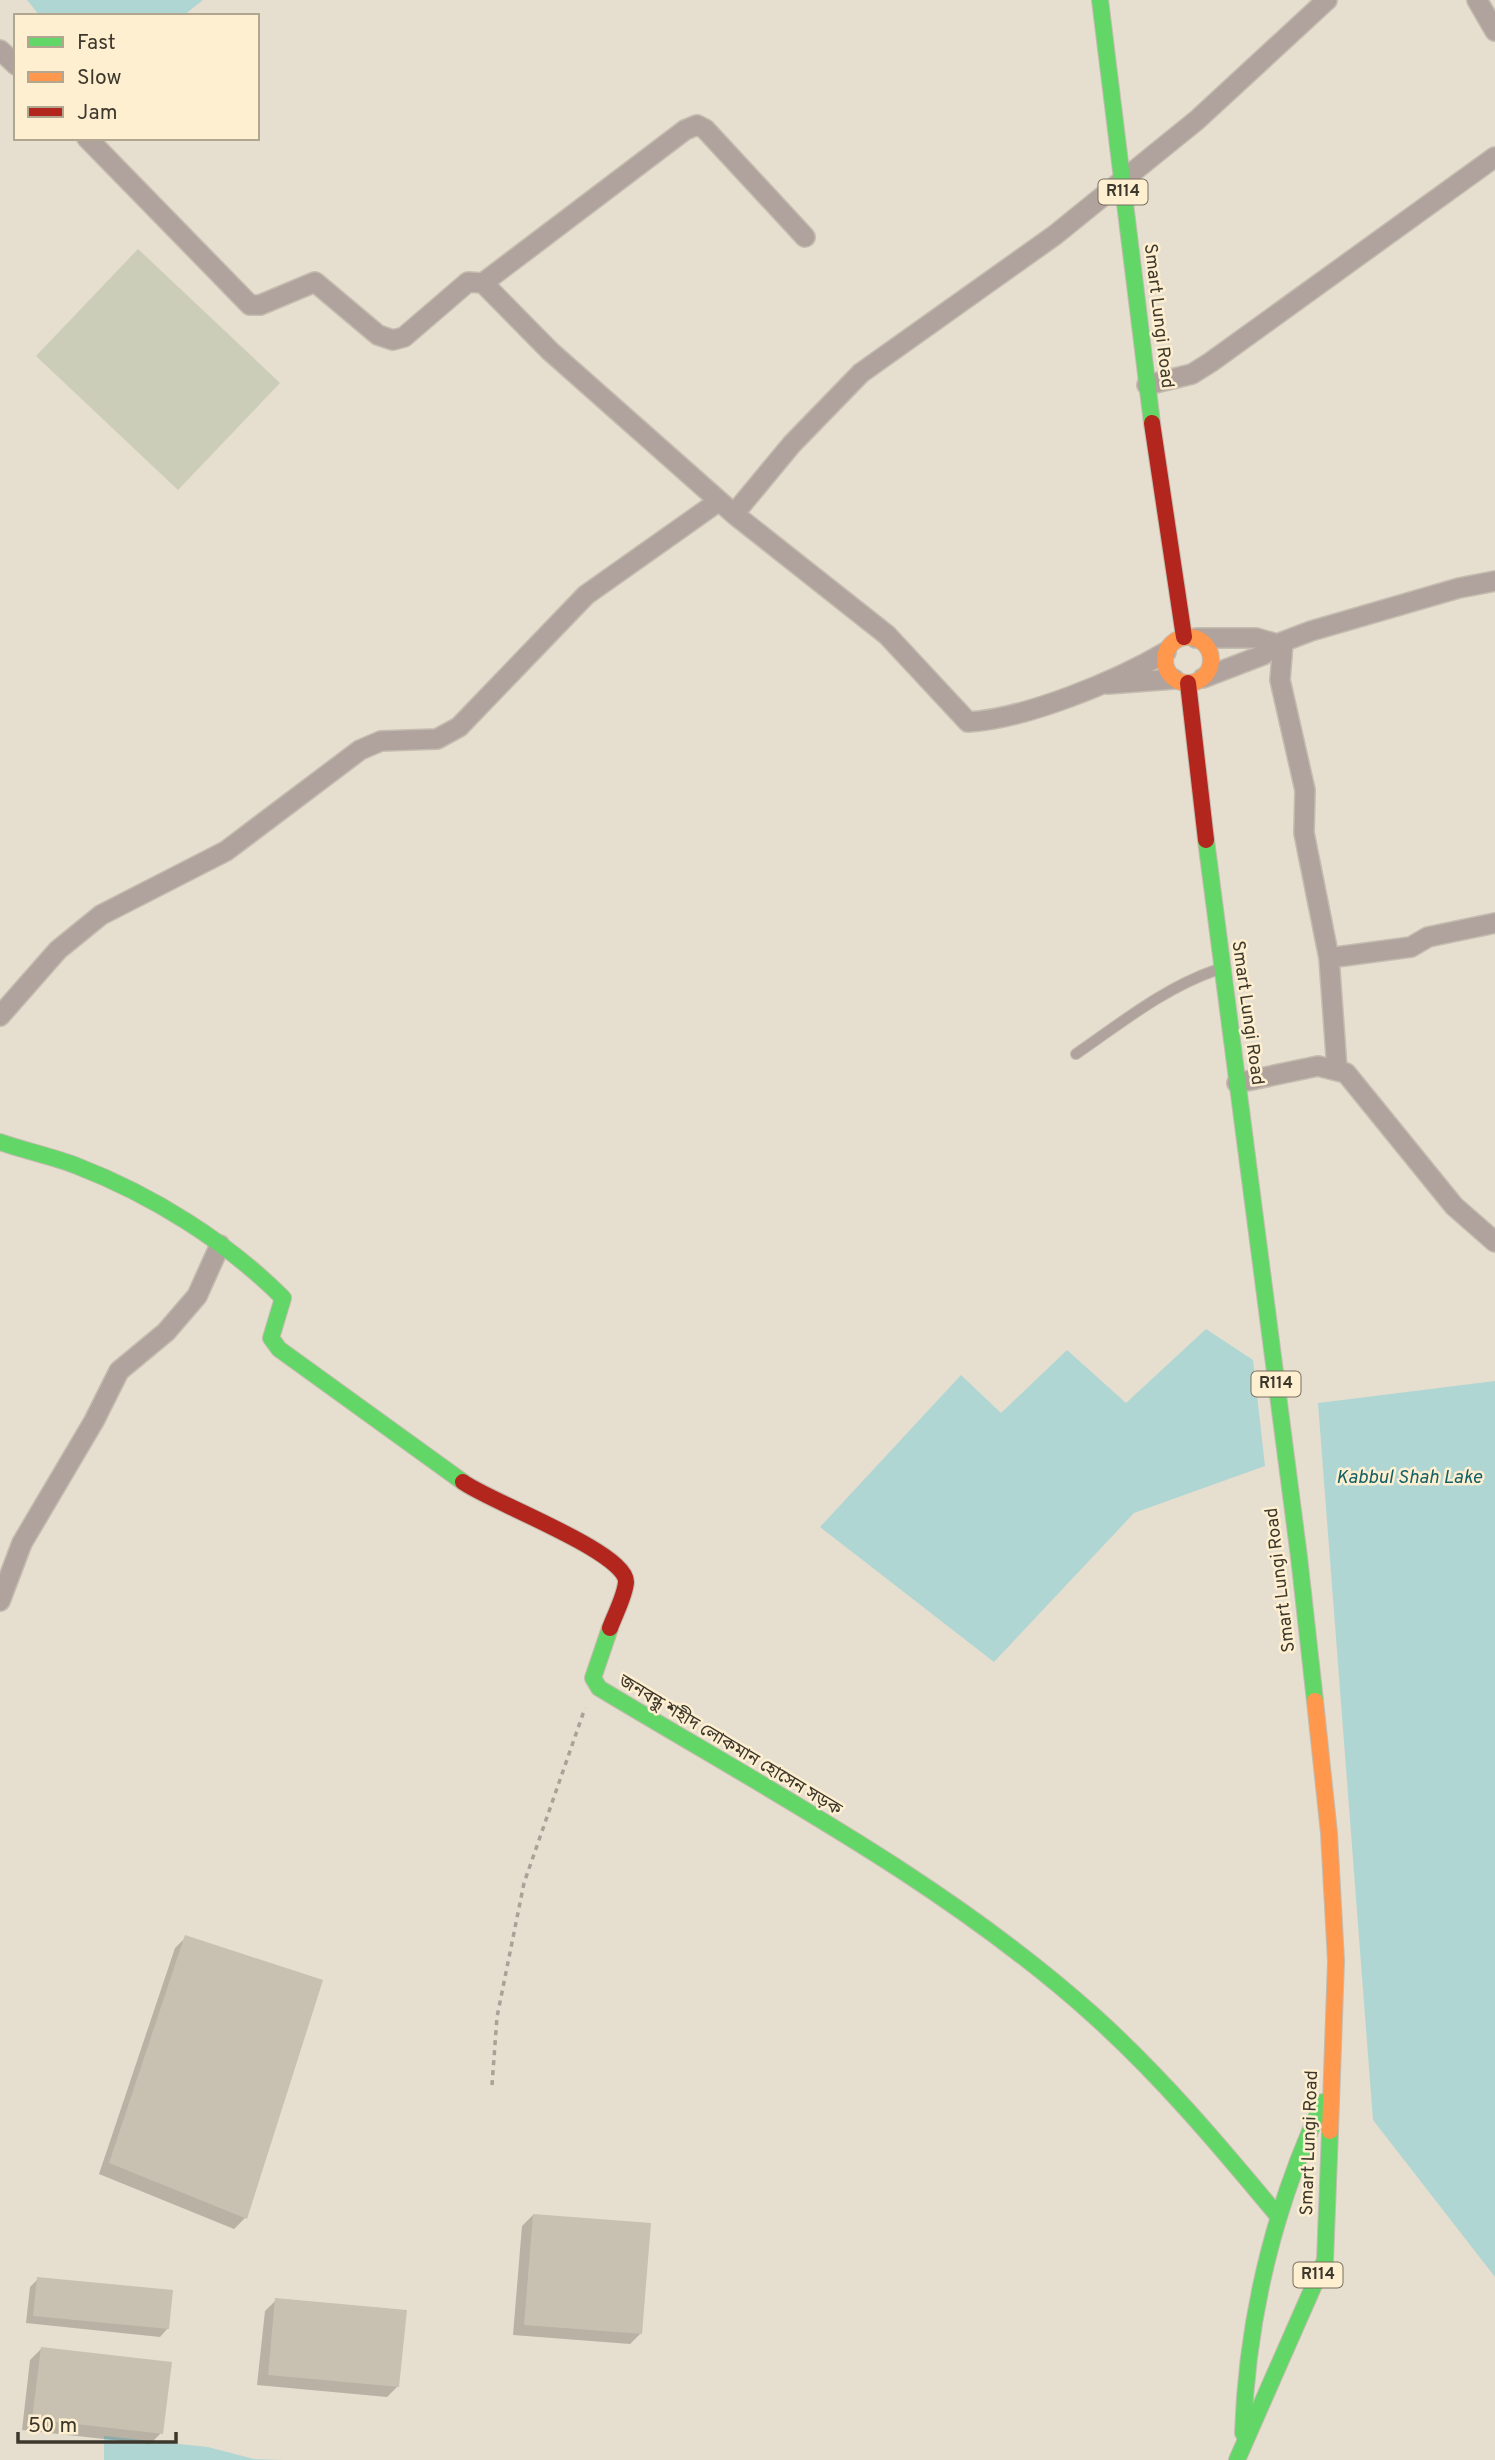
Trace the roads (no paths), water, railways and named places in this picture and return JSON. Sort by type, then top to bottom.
[{"type":"main road","name":"Smart Lungi Road","points":[[1100,0],[1147,385],[1190,637]]},
{"type":"main road","points":[[1166,652],[1173,642],[1190,637]]},
{"type":"main road","name":"R114","points":[[1166,652],[1165,664],[1188,680],[1210,668],[1211,656],[1206,645],[1190,637]]},
{"type":"main road","name":"Smart Lungi Road","points":[[1188,680],[1220,969],[1299,1557],[1329,1833],[1336,1961],[1325,2260],[1240,2454]]},
{"type":"main road","name":"জনবন্ধু শহীদ লোকমান হোসেন সড়ক","points":[[0,1142],[90,1171],[220,1245],[269,1282],[283,1298],[282,1309],[273,1325],[271,1338],[279,1349],[468,1486],[578,1540],[623,1571],[625,1586],[593,1678],[594,1682],[607,1694],[937,1892],[1091,2012],[1179,2098],[1278,2217]]},
{"type":"main road","name":"R114","points":[[1240,2454],[1247,2365],[1278,2217],[1313,2122],[1330,2088]]},
{"type":"street","points":[[734,514],[792,444],[861,373],[1055,235],[1122,178],[1197,120],[1327,0]]},
{"type":"street","points":[[1477,0],[1495,31]]},
{"type":"street","points":[[0,50],[14,63]]},
{"type":"street","points":[[89,140],[250,305],[260,305],[315,282],[378,335],[393,340],[404,337],[468,282],[483,283],[685,130],[697,125],[705,129],[805,237]]},
{"type":"street","points":[[1147,385],[1192,373],[1211,362],[1495,157]]},
{"type":"street","points":[[483,283],[550,351],[719,501],[887,635],[968,722],[1012,715],[1096,685],[1166,652]]},
{"type":"street","points":[[0,1017],[58,950],[101,915],[226,851],[360,750],[381,741],[437,739],[459,727],[586,595],[719,501]]},
{"type":"street","points":[[1096,685],[1188,680],[1263,655],[1280,643],[1359,616],[1495,581]]},
{"type":"street","points":[[1190,637],[1256,638],[1280,643]]},
{"type":"street","points":[[1280,643],[1280,680],[1305,790],[1304,833],[1329,958],[1337,1069]]},
{"type":"street","points":[[1329,958],[1411,947],[1428,937],[1495,923]]},
{"type":"street","points":[[1237,1083],[1300,1068],[1337,1069],[1353,1079],[1454,1206],[1495,1242]]},
{"type":"street","points":[[0,1601],[22,1543],[94,1421],[119,1371],[166,1332],[197,1296],[220,1245]]},
{"type":"lane","points":[[1076,1054],[1161,996],[1193,978],[1220,969]]},
{"type":"water","points":[[27,0],[203,0],[186,14],[38,14]]},
{"type":"water","points":[[1206,1329],[1253,1360],[1265,1466],[1134,1513],[994,1662],[820,1527],[961,1375],[1001,1413],[1067,1350],[1126,1403]]},
{"type":"water","name":"Kabbul Shah Lake","points":[[1495,1381],[1495,2277],[1373,2120],[1318,1403]]},
{"type":"water","points":[[104,2436],[208,2447],[254,2459],[282,2460],[104,2460]]}]
